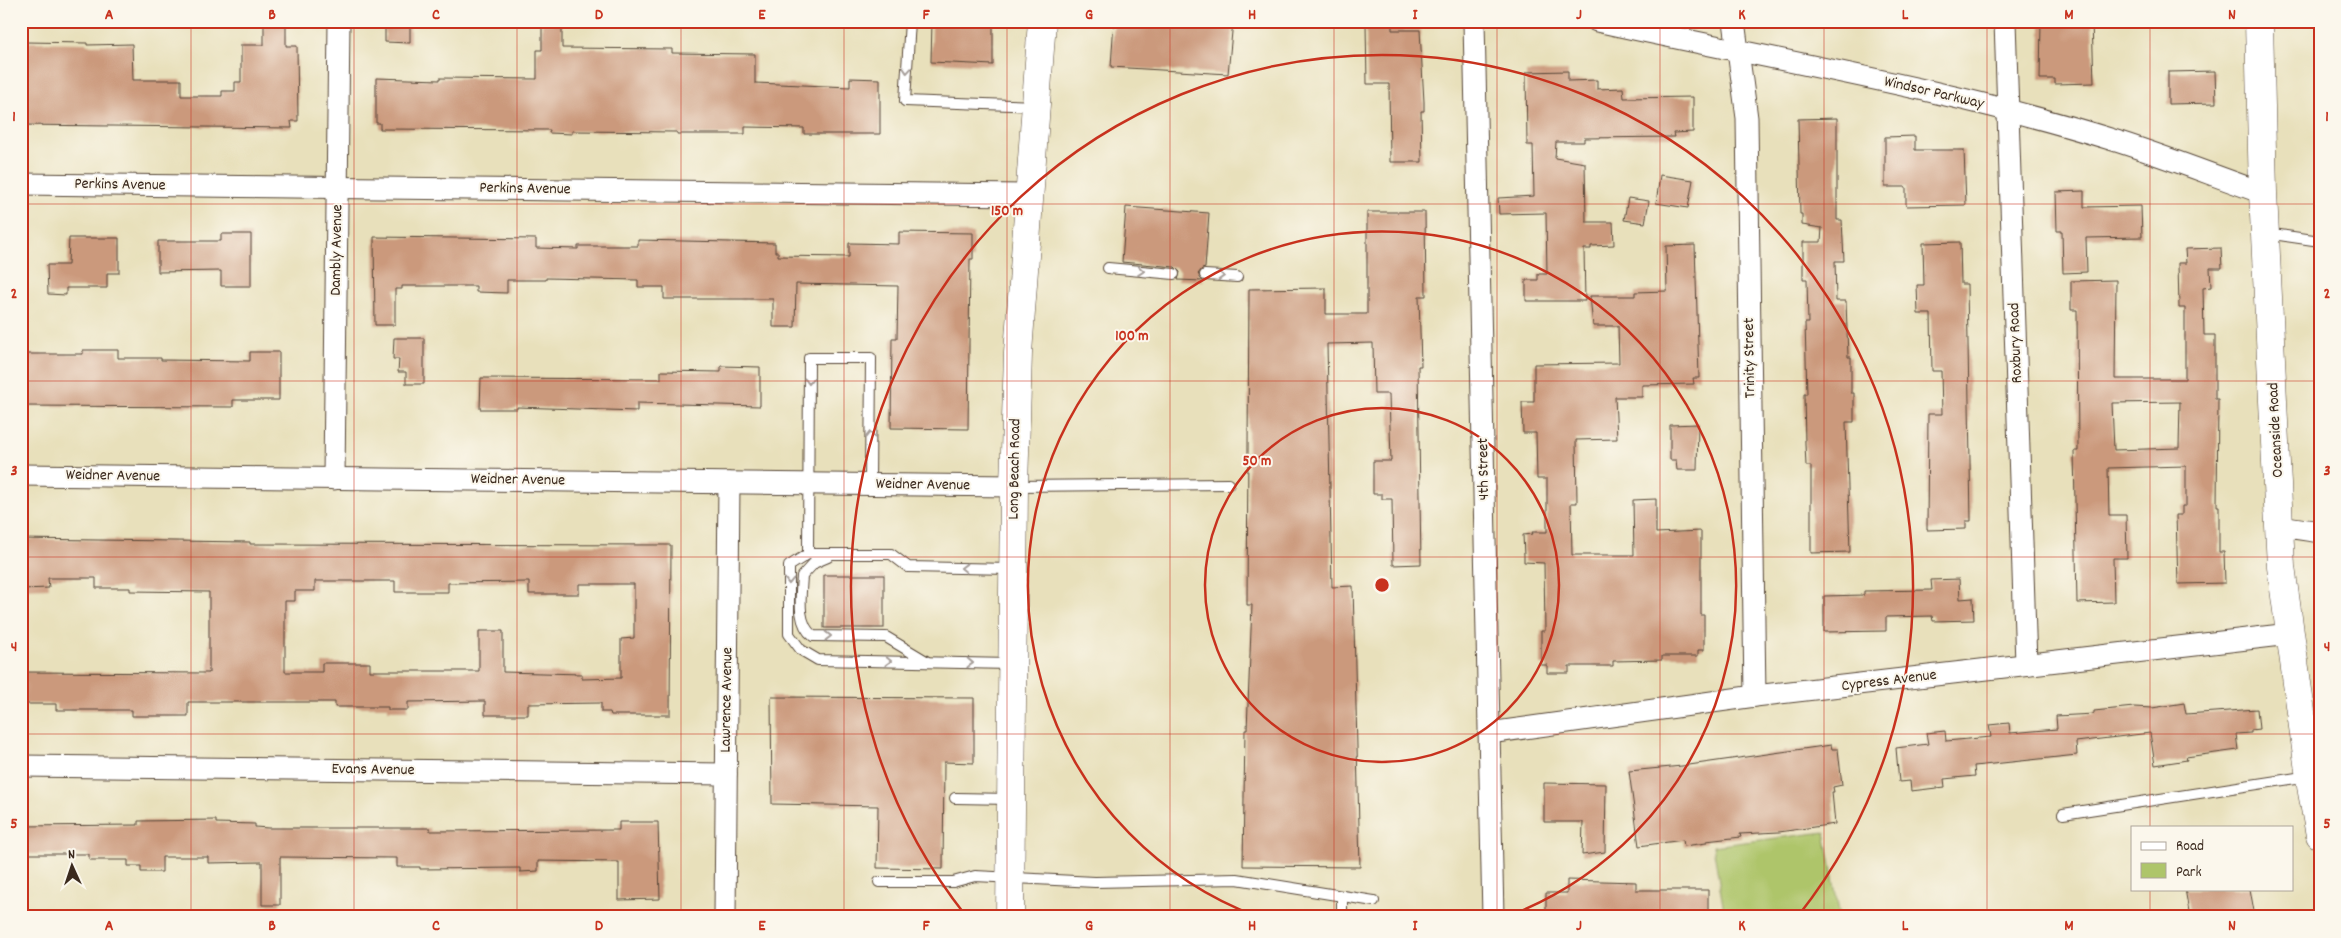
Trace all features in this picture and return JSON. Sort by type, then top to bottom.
[{"type":"main road","name":"Long Beach Road","points":[[1010,917],[1014,486],[1018,353],[1042,21]]},
{"type":"main road","name":"Oceanside Road","points":[[2259,21],[2264,193],[2281,567],[2320,836]]},
{"type":"street","name":"Dambly Avenue","points":[[334,478],[339,21]]},
{"type":"street","name":"4th Street","points":[[1474,21],[1493,917]]},
{"type":"street","name":"Windsor Parkway","points":[[1597,21],[1738,52],[1870,78],[2009,111],[2110,139],[2264,193]]},
{"type":"street","name":"Trinity Street","points":[[1734,21],[1747,118],[1755,696]]},
{"type":"street","name":"Roxbury Road","points":[[2005,21],[2026,664]]},
{"type":"street","name":"Perkins Avenue","points":[[21,184],[1029,195]]},
{"type":"street","name":"Weidner Avenue","points":[[21,475],[1014,486]]},
{"type":"street","name":"Lawrence Avenue","points":[[725,917],[729,483]]},
{"type":"street","points":[[2280,526],[2320,532]]},
{"type":"street","name":"Cypress Avenue","points":[[1489,733],[1755,696],[2290,634]]},
{"type":"street","name":"Evans Avenue","points":[[21,766],[726,774]]},
{"type":"lane","points":[[910,21],[905,101],[1035,106]]},
{"type":"lane","points":[[2266,233],[2320,241]]},
{"type":"lane","points":[[1108,268],[1174,274]]},
{"type":"lane","points":[[1205,275],[1237,277]]},
{"type":"lane","points":[[808,554],[809,358],[871,358],[870,484]]},
{"type":"lane","points":[[1014,486],[1229,484]]},
{"type":"lane","points":[[1012,664],[818,660],[801,650],[788,634],[790,566],[808,554],[891,554],[908,567],[1013,569]]},
{"type":"lane","points":[[834,554],[814,563],[802,576],[800,610],[807,632],[813,636],[886,637],[927,662]]},
{"type":"lane","points":[[2063,814],[2310,776]]},
{"type":"lane","points":[[955,798],[1012,799]]},
{"type":"lane","points":[[879,882],[953,882],[975,876],[1095,882],[1237,879],[1374,901]]},
{"type":"lane","points":[[1342,896],[1342,917]]},
{"type":"green space","points":[[1825,832],[1840,917],[1725,917],[1713,846]]},
{"type":"building","points":[[385,21],[410,21],[410,43],[385,42]]},
{"type":"building","points":[[932,21],[993,21],[993,65],[931,62]]},
{"type":"building","points":[[1114,21],[1233,21],[1228,74],[1111,67]]},
{"type":"building","points":[[2041,21],[2092,21],[2094,83],[2055,84],[2055,79],[2040,79]]},
{"type":"building","points":[[542,24],[562,24],[562,48],[672,49],[672,53],[755,54],[755,83],[850,87],[850,78],[880,79],[880,134],[804,134],[804,128],[745,127],[745,134],[572,131],[572,134],[549,133],[550,130],[380,129],[380,123],[376,123],[376,78],[440,80],[440,78],[537,79],[537,50],[542,50]]},
{"type":"building","points":[[1366,24],[1392,24],[1392,30],[1420,30],[1424,102],[1424,111],[1421,111],[1422,162],[1390,162],[1389,84],[1367,84]]},
{"type":"building","points":[[264,25],[286,25],[286,46],[297,46],[298,121],[291,121],[292,128],[21,125],[21,79],[26,79],[26,42],[87,43],[87,45],[132,44],[133,80],[181,80],[181,96],[222,96],[222,91],[235,91],[235,82],[241,82],[241,45],[264,45]]},
{"type":"building","points":[[1568,71],[1568,81],[1597,80],[1597,89],[1623,88],[1624,98],[1693,97],[1693,132],[1673,133],[1674,137],[1584,138],[1584,142],[1556,142],[1555,158],[1585,163],[1586,222],[1613,222],[1614,245],[1591,246],[1591,249],[1584,249],[1585,301],[1526,301],[1526,280],[1538,280],[1538,274],[1547,274],[1546,213],[1499,214],[1498,198],[1534,196],[1533,145],[1527,145],[1526,72]]},
{"type":"building","points":[[2215,71],[2216,103],[2168,104],[2168,72]]},
{"type":"building","points":[[1837,118],[1837,220],[1842,220],[1844,261],[1835,261],[1836,301],[1846,301],[1848,357],[1851,357],[1851,393],[1854,393],[1854,422],[1846,422],[1850,552],[1811,553],[1811,466],[1806,466],[1805,444],[1804,394],[1807,394],[1805,323],[1808,323],[1807,279],[1803,279],[1803,242],[1821,242],[1822,228],[1802,225],[1802,214],[1800,214],[1798,119]]},
{"type":"building","points":[[1915,136],[1915,150],[1964,150],[1966,205],[1906,206],[1906,187],[1885,187],[1885,137]]},
{"type":"building","points":[[1660,175],[1693,180],[1688,208],[1656,203]]},
{"type":"building","points":[[2084,191],[2084,207],[2141,206],[2142,237],[2086,238],[2087,272],[2063,273],[2062,231],[2057,231],[2056,192]]},
{"type":"building","points":[[1628,198],[1649,201],[1645,223],[1624,220]]},
{"type":"building","points":[[1126,207],[1209,213],[1205,268],[1198,274],[1203,281],[1178,280],[1180,272],[1175,267],[1122,262]]},
{"type":"building","points":[[1367,212],[1425,212],[1426,296],[1419,296],[1421,366],[1418,366],[1421,564],[1393,565],[1392,499],[1382,499],[1382,494],[1373,494],[1373,461],[1391,461],[1389,394],[1374,394],[1373,343],[1327,344],[1332,587],[1353,586],[1360,867],[1243,866],[1245,730],[1247,730],[1252,605],[1247,605],[1249,289],[1326,288],[1326,314],[1367,314]]},
{"type":"building","points":[[899,232],[973,233],[973,259],[970,259],[968,429],[891,428],[892,338],[897,338],[898,286],[796,284],[795,327],[773,327],[773,299],[664,299],[664,287],[638,287],[638,280],[546,278],[546,280],[507,280],[507,293],[476,292],[476,286],[402,286],[402,289],[395,289],[395,325],[375,325],[374,237],[536,239],[536,248],[578,249],[578,246],[638,246],[638,240],[775,243],[775,252],[778,252],[778,256],[849,257],[849,243],[899,244]]},
{"type":"building","points":[[221,234],[251,234],[251,286],[221,286],[221,271],[158,272],[158,241],[221,241]]},
{"type":"building","points":[[69,238],[119,238],[119,273],[107,273],[107,288],[66,288],[66,295],[48,294],[47,265],[68,265]]},
{"type":"building","points":[[1960,242],[1961,284],[1967,284],[1971,521],[1966,521],[1966,529],[1927,530],[1928,414],[1942,414],[1941,371],[1932,371],[1931,314],[1918,314],[1917,285],[1924,285],[1923,243]]},
{"type":"building","points":[[1695,245],[1699,378],[1693,378],[1694,384],[1642,385],[1642,397],[1615,397],[1617,439],[1576,440],[1577,503],[1571,503],[1572,555],[1634,555],[1633,500],[1656,499],[1656,533],[1701,531],[1701,615],[1704,615],[1704,650],[1698,650],[1698,656],[1662,656],[1662,660],[1613,661],[1613,666],[1569,666],[1569,673],[1547,673],[1547,665],[1541,665],[1541,631],[1545,631],[1544,563],[1524,562],[1523,535],[1533,534],[1532,532],[1547,532],[1547,479],[1537,479],[1536,433],[1523,433],[1522,402],[1534,402],[1534,364],[1619,363],[1618,326],[1593,326],[1590,296],[1635,296],[1635,292],[1667,291],[1666,246]]},
{"type":"building","points":[[2221,248],[2222,268],[2210,268],[2211,287],[2203,288],[2204,335],[2215,335],[2215,399],[2218,399],[2217,506],[2219,506],[2219,552],[2224,552],[2225,583],[2178,584],[2176,515],[2182,515],[2182,506],[2186,506],[2186,466],[2108,468],[2109,515],[2126,515],[2127,558],[2113,558],[2114,602],[2077,603],[2074,451],[2078,451],[2077,310],[2071,310],[2071,281],[2116,280],[2115,379],[2185,379],[2185,308],[2179,308],[2178,263],[2186,263],[2185,249]],"holes":[[[2180,402],[2179,448],[2114,450],[2112,403]]]},
{"type":"building","points":[[394,338],[424,338],[424,384],[406,384],[406,372],[398,372],[399,359],[393,359]]},
{"type":"building","points":[[83,350],[118,350],[118,358],[250,361],[250,352],[279,352],[279,400],[233,400],[233,407],[21,406],[21,354],[83,354]]},
{"type":"building","points":[[721,366],[760,367],[760,406],[637,403],[637,411],[517,407],[517,409],[480,409],[481,378],[661,379],[661,371],[721,372]]},
{"type":"building","points":[[1698,424],[1697,470],[1677,470],[1676,460],[1670,460],[1670,425]]},
{"type":"building","points":[[21,539],[250,542],[250,544],[671,545],[670,715],[611,715],[610,712],[601,712],[601,703],[528,704],[528,715],[485,715],[485,701],[408,702],[408,710],[388,710],[388,707],[335,707],[335,702],[188,702],[188,716],[132,716],[132,710],[56,710],[56,704],[21,704],[21,672],[209,673],[209,592],[130,591],[130,588],[96,588],[96,578],[48,578],[49,588],[21,589]],"holes":[[[315,581],[395,581],[395,592],[448,592],[448,583],[529,582],[529,594],[579,594],[579,584],[634,584],[634,638],[621,639],[621,678],[582,679],[582,674],[503,672],[503,631],[479,631],[479,671],[370,671],[370,663],[322,663],[322,672],[285,672],[285,601],[295,601],[295,591],[315,591]]]},
{"type":"building","points":[[824,575],[884,575],[884,628],[824,628]]},
{"type":"building","points":[[1959,579],[1960,599],[1973,598],[1974,620],[1933,621],[1932,616],[1886,617],[1886,631],[1824,632],[1824,596],[1864,595],[1864,591],[1932,590],[1931,580]]},
{"type":"building","points":[[771,697],[974,698],[974,763],[944,762],[943,869],[877,868],[878,806],[772,804]]},
{"type":"building","points":[[2184,703],[2186,714],[2257,709],[2259,729],[2251,730],[2251,733],[2236,734],[2238,750],[2186,757],[2187,760],[2155,765],[2150,733],[2076,742],[2077,755],[1974,766],[1975,776],[1944,779],[1945,787],[1911,791],[1910,781],[1899,782],[1896,748],[1928,744],[1926,733],[1945,731],[1946,741],[1991,737],[1989,725],[2009,723],[2010,733],[2057,729],[2056,716],[2094,714],[2094,711],[2134,707],[2152,708]]},
{"type":"building","points":[[1831,745],[1832,749],[1838,749],[1842,785],[1833,787],[1834,792],[1832,792],[1835,824],[1779,832],[1740,834],[1741,837],[1706,841],[1706,843],[1684,846],[1683,840],[1639,846],[1629,771],[1682,766]]},
{"type":"building","points":[[1544,783],[1606,784],[1605,852],[1582,855],[1583,822],[1544,822]]},
{"type":"building","points":[[216,820],[216,823],[255,824],[255,827],[268,828],[430,828],[430,831],[619,830],[619,822],[658,822],[660,899],[619,900],[619,862],[538,861],[538,871],[520,872],[520,868],[420,869],[420,867],[397,867],[397,858],[280,857],[280,905],[262,905],[262,862],[208,863],[208,857],[162,857],[162,872],[141,872],[141,866],[128,866],[128,860],[89,860],[89,854],[21,854],[21,826],[138,825],[138,821]]},
{"type":"building","points":[[1567,880],[1636,882],[1636,890],[1708,890],[1708,917],[1546,917],[1546,893],[1567,893]]},
{"type":"building","points":[[2185,890],[2250,890],[2255,917],[2190,917]]}]
